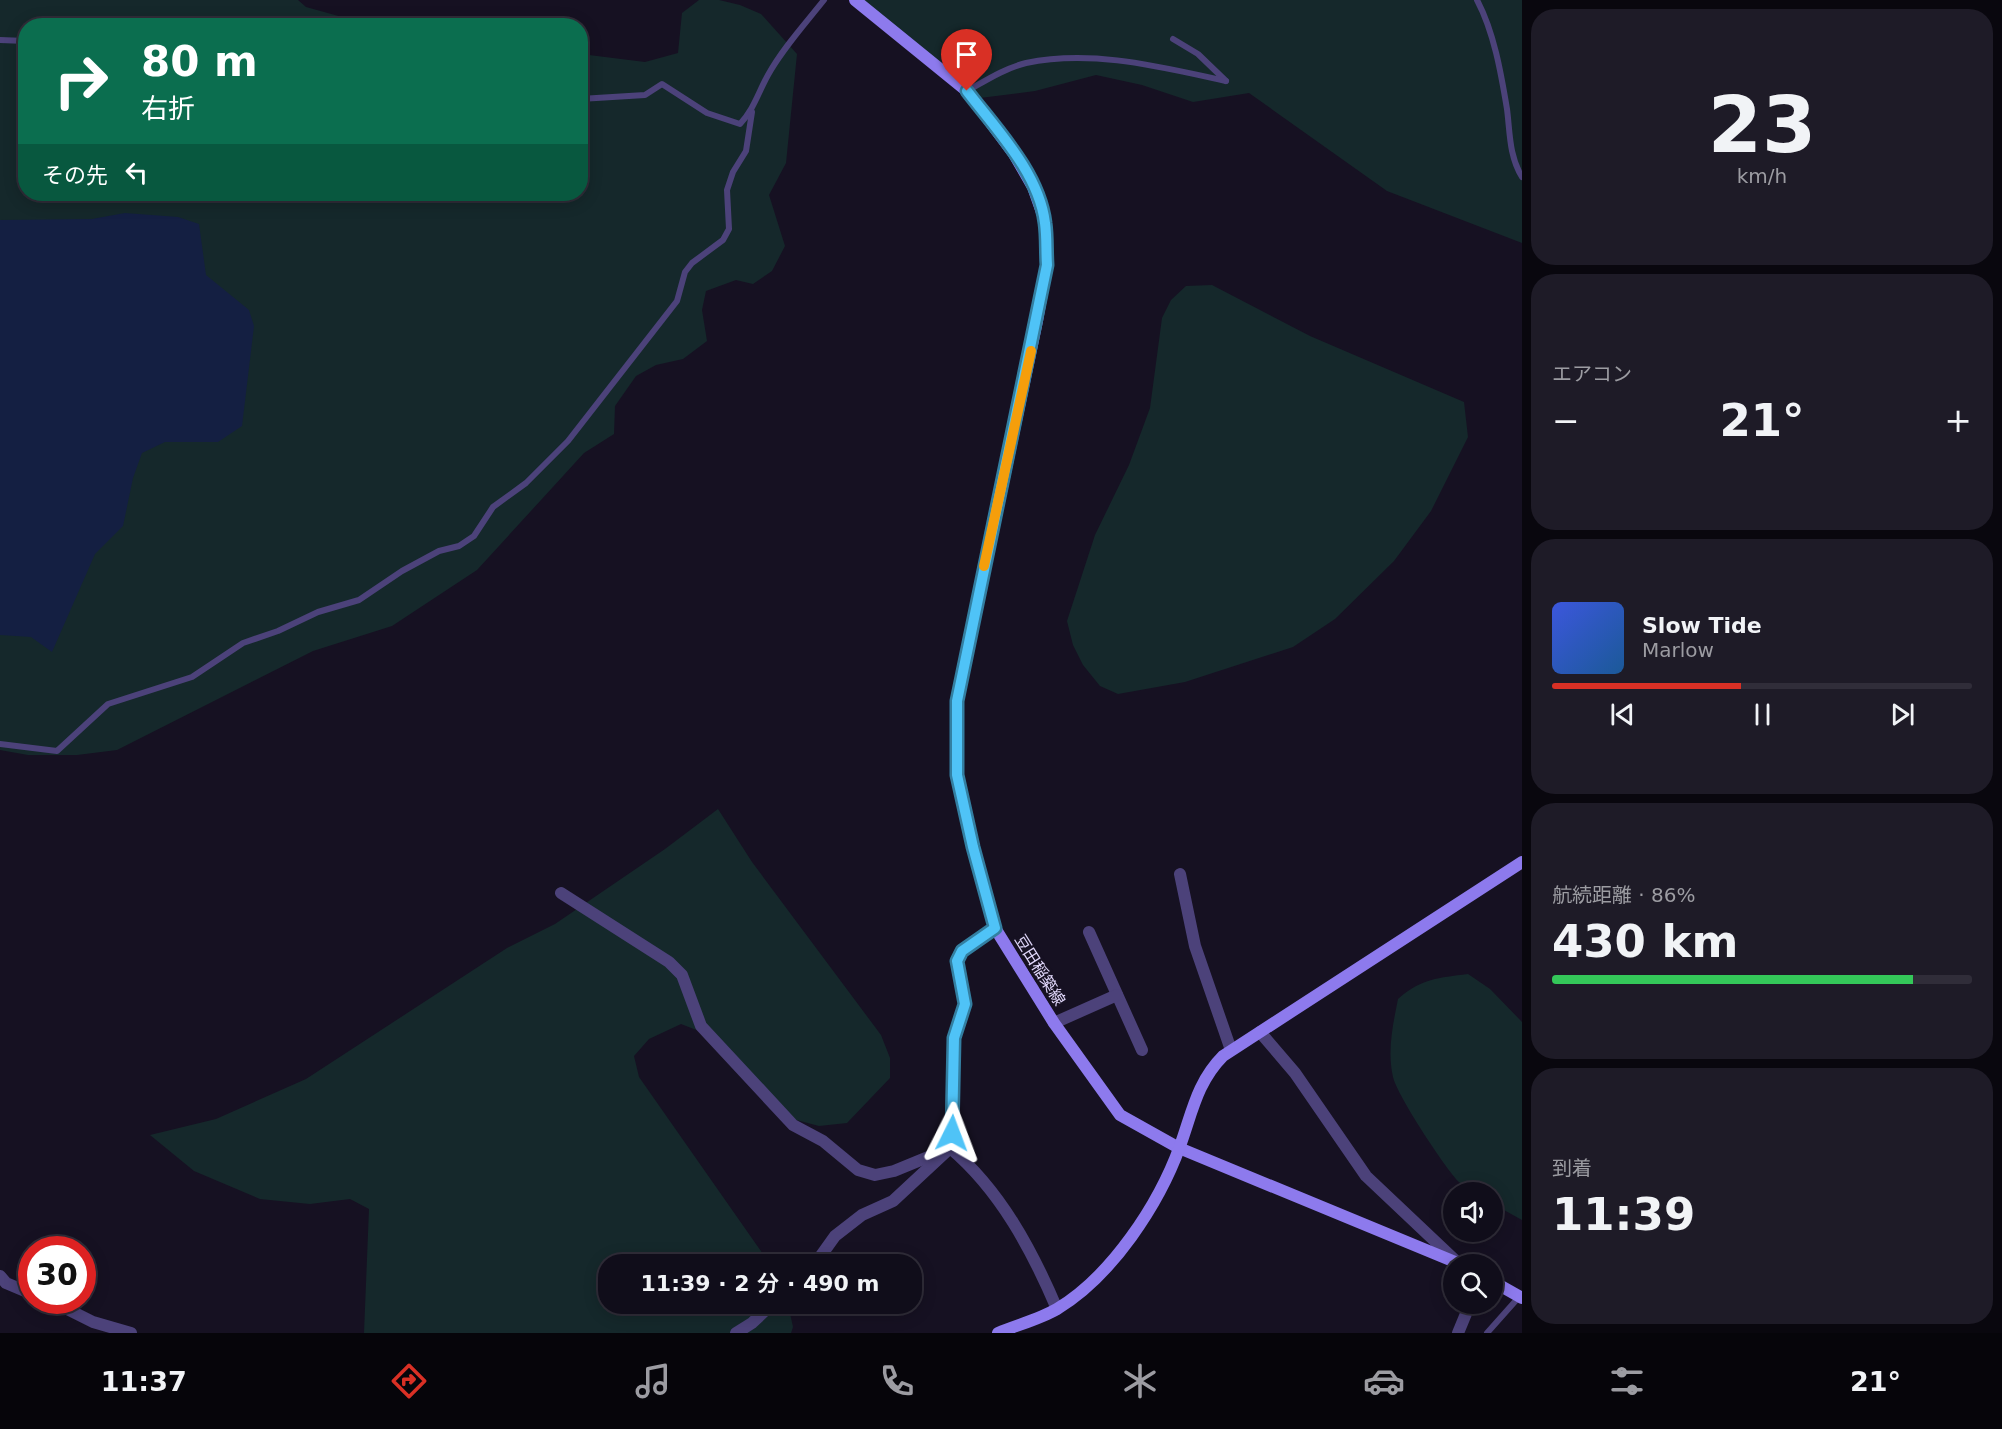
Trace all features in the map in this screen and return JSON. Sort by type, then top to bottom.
[{"type":"main road","name":"豆田稲築線","points":[[855,0],[967,91],[1014,154],[1034,187],[1045,221],[1047,265],[957,701],[957,775],[973,847],[995,928],[1054,1023],[1120,1115],[1179,1148],[1443,1257]]},
{"type":"main road","points":[[998,1333],[1057,1309],[1094,1280],[1126,1246],[1179,1148],[1199,1086],[1209,1070],[1232,1050],[1522,862]]},
{"type":"main road","points":[[1503,1287],[1521,1298]]},
{"type":"street","points":[[1180,874],[1196,946],[1232,1050]]},
{"type":"street","points":[[561,893],[669,962],[682,975],[701,1026],[794,1125],[823,1141],[858,1170],[875,1174],[894,1171],[951,1148]]},
{"type":"street","points":[[822,1254],[835,1236],[862,1215],[892,1201],[951,1148],[954,1118],[954,1038],[965,1004],[957,961],[962,951],[995,928]]},
{"type":"street","points":[[1089,932],[1142,1050]]},
{"type":"street","points":[[1054,1023],[1117,995]]},
{"type":"street","points":[[1260,1032],[1295,1073],[1366,1176],[1448,1254]]},
{"type":"street","points":[[951,1148],[974,1169],[1014,1226],[1039,1266],[1057,1309]]},
{"type":"street","points":[[0,1276],[6,1282],[18,1288]]},
{"type":"street","points":[[77,1314],[93,1322],[131,1333]]},
{"type":"street","points":[[736,1333],[761,1314]]},
{"type":"street","points":[[1458,1333],[1466,1314]]},
{"type":"lane","points":[[0,744],[57,751],[108,704],[192,677],[243,643],[278,631],[318,612],[359,600],[402,571],[439,551],[459,546],[474,536],[493,507],[526,483],[568,441],[677,301],[685,272],[692,263],[723,240],[729,229],[728,190],[733,172],[746,151],[752,112],[768,75],[788,44],[824,0]]},
{"type":"lane","points":[[1477,0],[1490,33],[1506,107],[1512,156],[1522,177]]},
{"type":"lane","points":[[967,91],[1024,63],[1077,58],[1152,65],[1226,81],[1198,54],[1173,39]]},
{"type":"lane","points":[[0,40],[18,41]]},
{"type":"lane","points":[[588,99],[645,95],[662,84],[707,113],[723,120],[740,124],[752,112]]},
{"type":"lane","points":[[1487,1333],[1521,1298]]},
{"type":"green space","points":[[0,0],[298,0],[306,7],[346,18],[18,18],[18,201],[588,201],[588,55],[645,62],[678,53],[682,13],[699,0],[719,0],[740,5],[761,14],[797,54],[786,163],[769,195],[785,246],[772,271],[753,284],[736,280],[706,291],[702,310],[707,341],[683,359],[656,365],[636,376],[615,406],[614,434],[584,453],[477,570],[392,626],[313,651],[117,750],[77,755],[28,755],[0,750]]},
{"type":"green space","points":[[862,0],[1522,0],[1522,243],[1387,191],[1249,93],[1193,102],[1142,85],[1096,75],[1035,91],[980,98]]},
{"type":"green space","points":[[1212,285],[1310,336],[1464,402],[1468,437],[1431,511],[1394,561],[1335,619],[1293,647],[1185,682],[1118,694],[1100,686],[1083,665],[1073,645],[1067,621],[1095,535],[1129,465],[1150,408],[1162,318],[1171,300],[1186,286]]},
{"type":"green space","points":[[718,809],[752,862],[881,1035],[890,1058],[890,1078],[847,1123],[819,1126],[785,1117],[699,1031],[681,1024],[649,1039],[634,1056],[639,1077],[763,1254],[598,1254],[598,1314],[790,1314],[793,1327],[791,1333],[364,1333],[369,1209],[350,1199],[310,1204],[260,1199],[194,1171],[150,1135],[216,1119],[306,1079],[507,948],[555,924],[665,849]]},
{"type":"green space","points":[[1468,974],[1490,989],[1522,1022],[1522,1220],[1503,1210],[1503,1182],[1459,1182],[1422,1131],[1396,1086],[1391,1067],[1391,1047],[1398,999],[1415,987],[1439,978]]},
{"type":"water","points":[[125,213],[178,217],[199,224],[206,275],[249,310],[254,326],[242,426],[218,442],[165,442],[142,453],[133,478],[123,526],[95,554],[52,652],[31,637],[0,635],[0,220],[92,219]]},
{"type":"slow traffic","points":[[984,566],[1031,351]]},
{"type":"route","points":[[952,1133],[954,1038],[965,1004],[957,961],[962,951],[995,928],[973,847],[957,775],[957,701],[1047,265],[1045,221],[1034,187],[1014,154],[967,91]]}]
